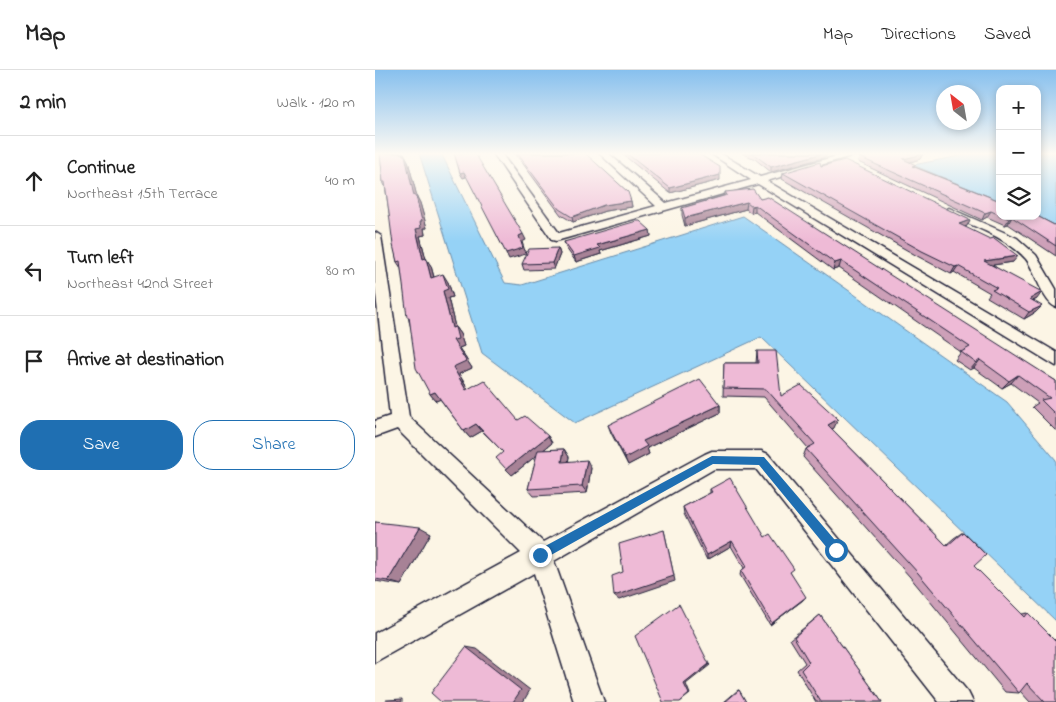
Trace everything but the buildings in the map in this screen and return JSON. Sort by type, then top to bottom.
[{"type":"street","points":[[518,182],[556,237],[747,182]]},
{"type":"street","points":[[636,182],[664,207]]},
{"type":"street","points":[[765,182],[1054,357]]},
{"type":"street","points":[[943,208],[1013,241],[1032,258],[1056,302]]},
{"type":"street","points":[[375,236],[400,420],[540,555],[589,702]]},
{"type":"street","points":[[375,430],[400,420]]},
{"type":"street","points":[[375,648],[712,460],[761,460],[958,702]]},
{"type":"water","points":[[428,182],[456,182],[505,283],[522,285],[743,216],[1007,402],[1056,460],[1056,621],[761,337],[575,423],[482,353]]},
{"type":"water","points":[[955,182],[996,182],[996,199]]},
{"type":"water","points":[[1041,182],[1056,182],[1056,226],[1041,218]]},
{"type":"route","points":[[540,555],[712,460],[761,460],[836,550]]}]
